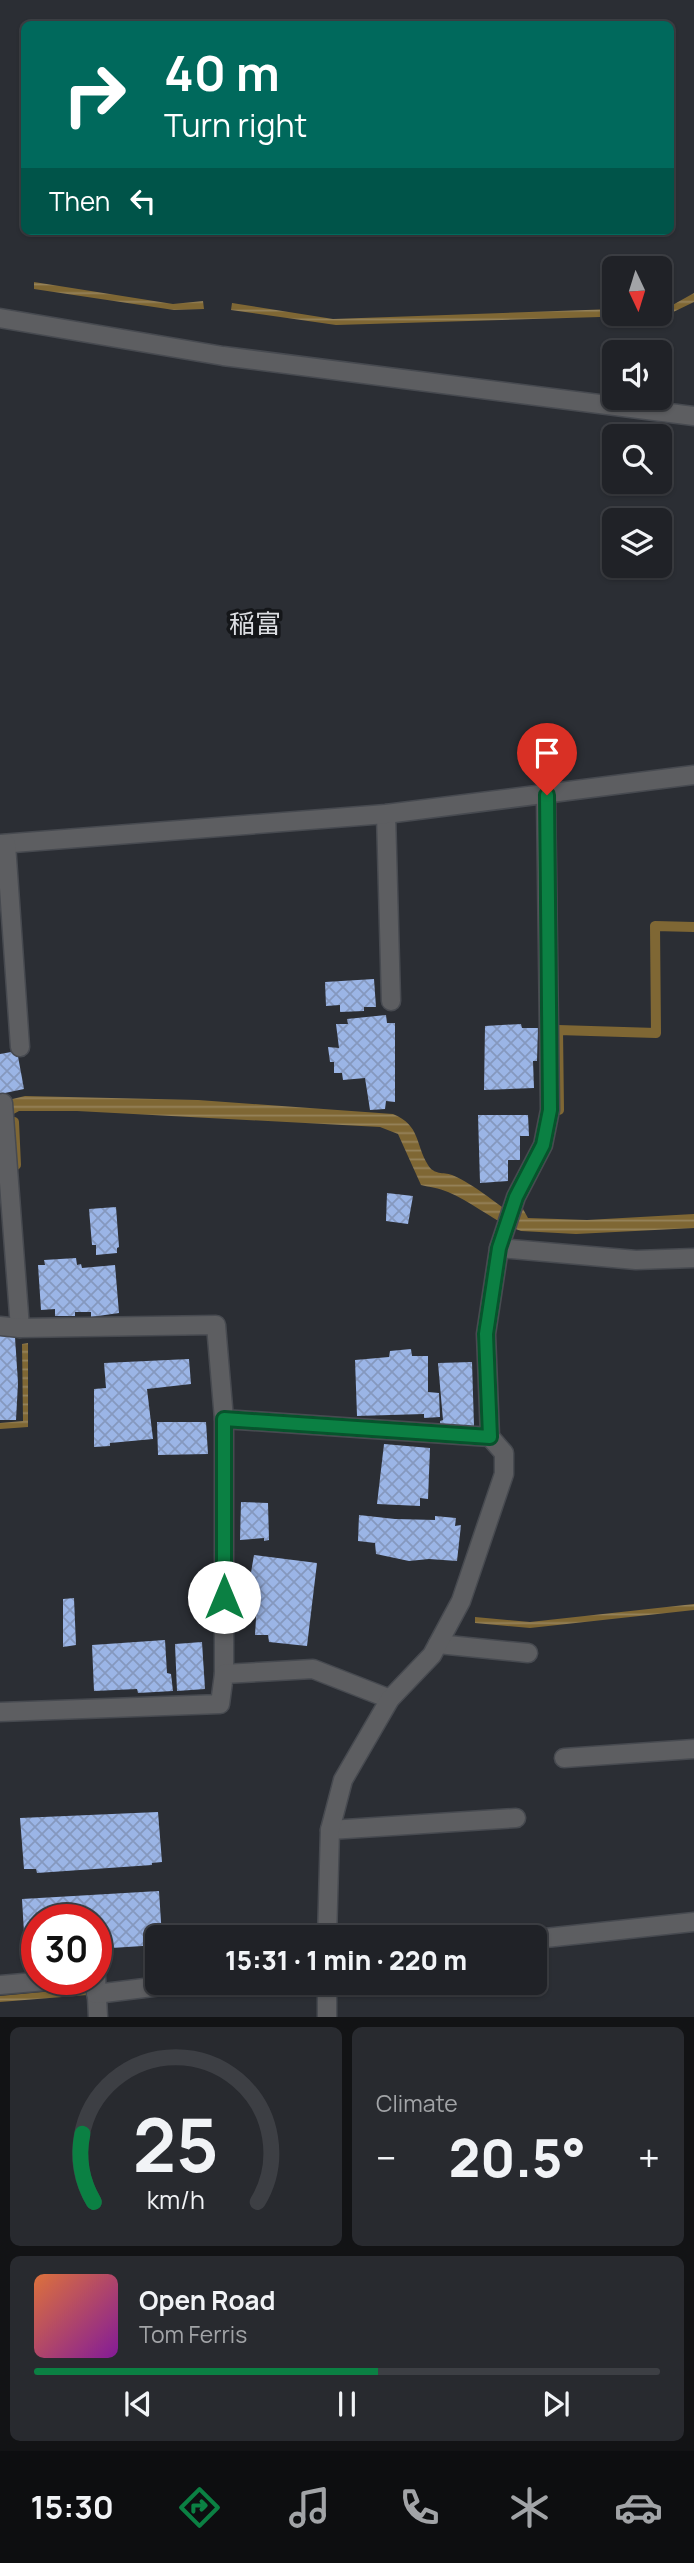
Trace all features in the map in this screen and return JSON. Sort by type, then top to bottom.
[{"type":"street","points":[[0,318],[223,356],[694,416]]},
{"type":"street","points":[[20,1047],[3,844],[386,814],[694,775]]},
{"type":"street","points":[[327,1925],[330,1830],[343,1780],[390,1699],[432,1655],[461,1601],[504,1474],[504,1453],[490,1437],[486,1334],[499,1248],[516,1197],[543,1145],[550,1110],[547,795]]},
{"type":"street","points":[[386,814],[391,1001]]},
{"type":"street","points":[[4,1103],[20,1328]]},
{"type":"street","points":[[499,1248],[636,1260],[694,1258]]},
{"type":"street","points":[[0,1326],[216,1325],[224,1419],[224,1674],[220,1704],[0,1712]]},
{"type":"street","points":[[224,1419],[490,1437]]},
{"type":"street","points":[[438,1644],[528,1653]]},
{"type":"street","points":[[224,1674],[313,1669],[390,1699]]},
{"type":"street","points":[[564,1758],[694,1749]]},
{"type":"street","points":[[330,1830],[516,1818]]},
{"type":"street","points":[[547,1938],[694,1922]]},
{"type":"street","points":[[112,1982],[145,1983]]},
{"type":"street","points":[[0,1985],[21,1983]]},
{"type":"street","points":[[97,1995],[98,2017]]},
{"type":"street","points":[[327,1995],[327,2017]]},
{"type":"shaded area","points":[[34,282],[173,304],[203,301],[204,309],[174,310],[34,289]]},
{"type":"shaded area","points":[[694,293],[694,302],[672,313],[672,305]]},
{"type":"shaded area","points":[[232,303],[333,319],[602,309],[602,317],[336,325],[231,310]]},
{"type":"shaded area","points":[[25,1096],[198,1100],[393,1114],[413,1130],[430,1168],[467,1183],[516,1217],[523,1209],[528,1218],[587,1220],[694,1214],[694,1228],[576,1234],[521,1231],[448,1192],[421,1185],[398,1134],[380,1127],[77,1111],[19,1111],[10,1116],[0,1102]]},
{"type":"shaded area","points":[[28,1343],[28,1427],[0,1429],[0,1423],[23,1421],[22,1344]]},
{"type":"shaded area","points":[[694,1604],[694,1610],[530,1628],[475,1623],[475,1617],[530,1622]]},
{"type":"shaded area","points":[[21,1994],[87,1995],[0,2002],[0,1996]]},
{"type":"building","points":[[374,979],[376,1007],[364,1007],[364,1011],[340,1012],[340,1005],[326,1006],[325,982]]},
{"type":"building","points":[[386,1015],[387,1023],[395,1023],[395,1102],[386,1101],[385,1109],[370,1110],[365,1078],[343,1080],[342,1073],[334,1073],[334,1062],[330,1062],[328,1047],[339,1048],[336,1024],[348,1024],[347,1019]]},
{"type":"building","points":[[521,1024],[522,1028],[538,1028],[537,1061],[533,1061],[534,1088],[484,1090],[485,1026]]},
{"type":"building","points":[[17,1051],[24,1089],[0,1094],[0,1054]]},
{"type":"building","points":[[478,1115],[528,1115],[529,1136],[520,1136],[520,1160],[508,1160],[508,1181],[480,1183]]},
{"type":"building","points":[[387,1193],[413,1196],[408,1224],[386,1221]]},
{"type":"building","points":[[116,1207],[119,1247],[117,1253],[96,1255],[96,1245],[92,1245],[89,1209]]},
{"type":"building","points":[[76,1258],[77,1265],[81,1264],[82,1268],[115,1265],[119,1313],[91,1317],[91,1312],[75,1312],[75,1316],[55,1316],[55,1309],[41,1310],[38,1265],[45,1265],[44,1260]]},
{"type":"building","points":[[0,1336],[15,1337],[18,1383],[16,1420],[0,1420]]},
{"type":"building","points":[[411,1349],[412,1356],[428,1356],[428,1392],[439,1393],[440,1417],[424,1418],[424,1414],[357,1416],[355,1360],[389,1357],[390,1351]]},
{"type":"building","points":[[189,1359],[191,1384],[147,1389],[153,1439],[94,1447],[94,1389],[106,1388],[104,1363]]},
{"type":"building","points":[[472,1362],[474,1426],[440,1428],[440,1421],[443,1420],[438,1363]]},
{"type":"building","points":[[157,1422],[206,1422],[208,1454],[158,1455]]},
{"type":"building","points":[[384,1444],[430,1448],[428,1499],[420,1498],[420,1506],[377,1504]]},
{"type":"building","points":[[241,1502],[268,1503],[269,1540],[240,1540]]},
{"type":"building","points":[[359,1515],[395,1519],[435,1520],[435,1516],[456,1518],[455,1526],[461,1525],[457,1561],[409,1561],[376,1554],[375,1543],[358,1541]]},
{"type":"building","points":[[254,1555],[317,1563],[307,1646],[269,1642],[268,1635],[255,1635],[258,1584],[249,1584]]},
{"type":"building","points":[[74,1598],[76,1645],[63,1647],[63,1599]]},
{"type":"building","points":[[165,1640],[167,1673],[171,1674],[173,1691],[94,1691],[92,1645]]},
{"type":"building","points":[[202,1642],[205,1689],[177,1691],[175,1644]]},
{"type":"building","points":[[158,1812],[162,1862],[152,1865],[37,1873],[36,1869],[24,1869],[20,1818]]},
{"type":"building","points":[[159,1891],[161,1925],[145,1925],[145,1946],[112,1948],[112,1904],[22,1904],[22,1899]]},
{"type":"waterway","points":[[559,1110],[558,1030],[656,1033],[655,926],[694,927]]},
{"type":"waterway","points":[[14,1122],[16,1165]]},
{"type":"district","name":"稲富","points":[[255,623]]},
{"type":"route","points":[[224,1597],[224,1419],[490,1437],[486,1334],[499,1248],[516,1197],[543,1145],[550,1110],[547,795]]}]
